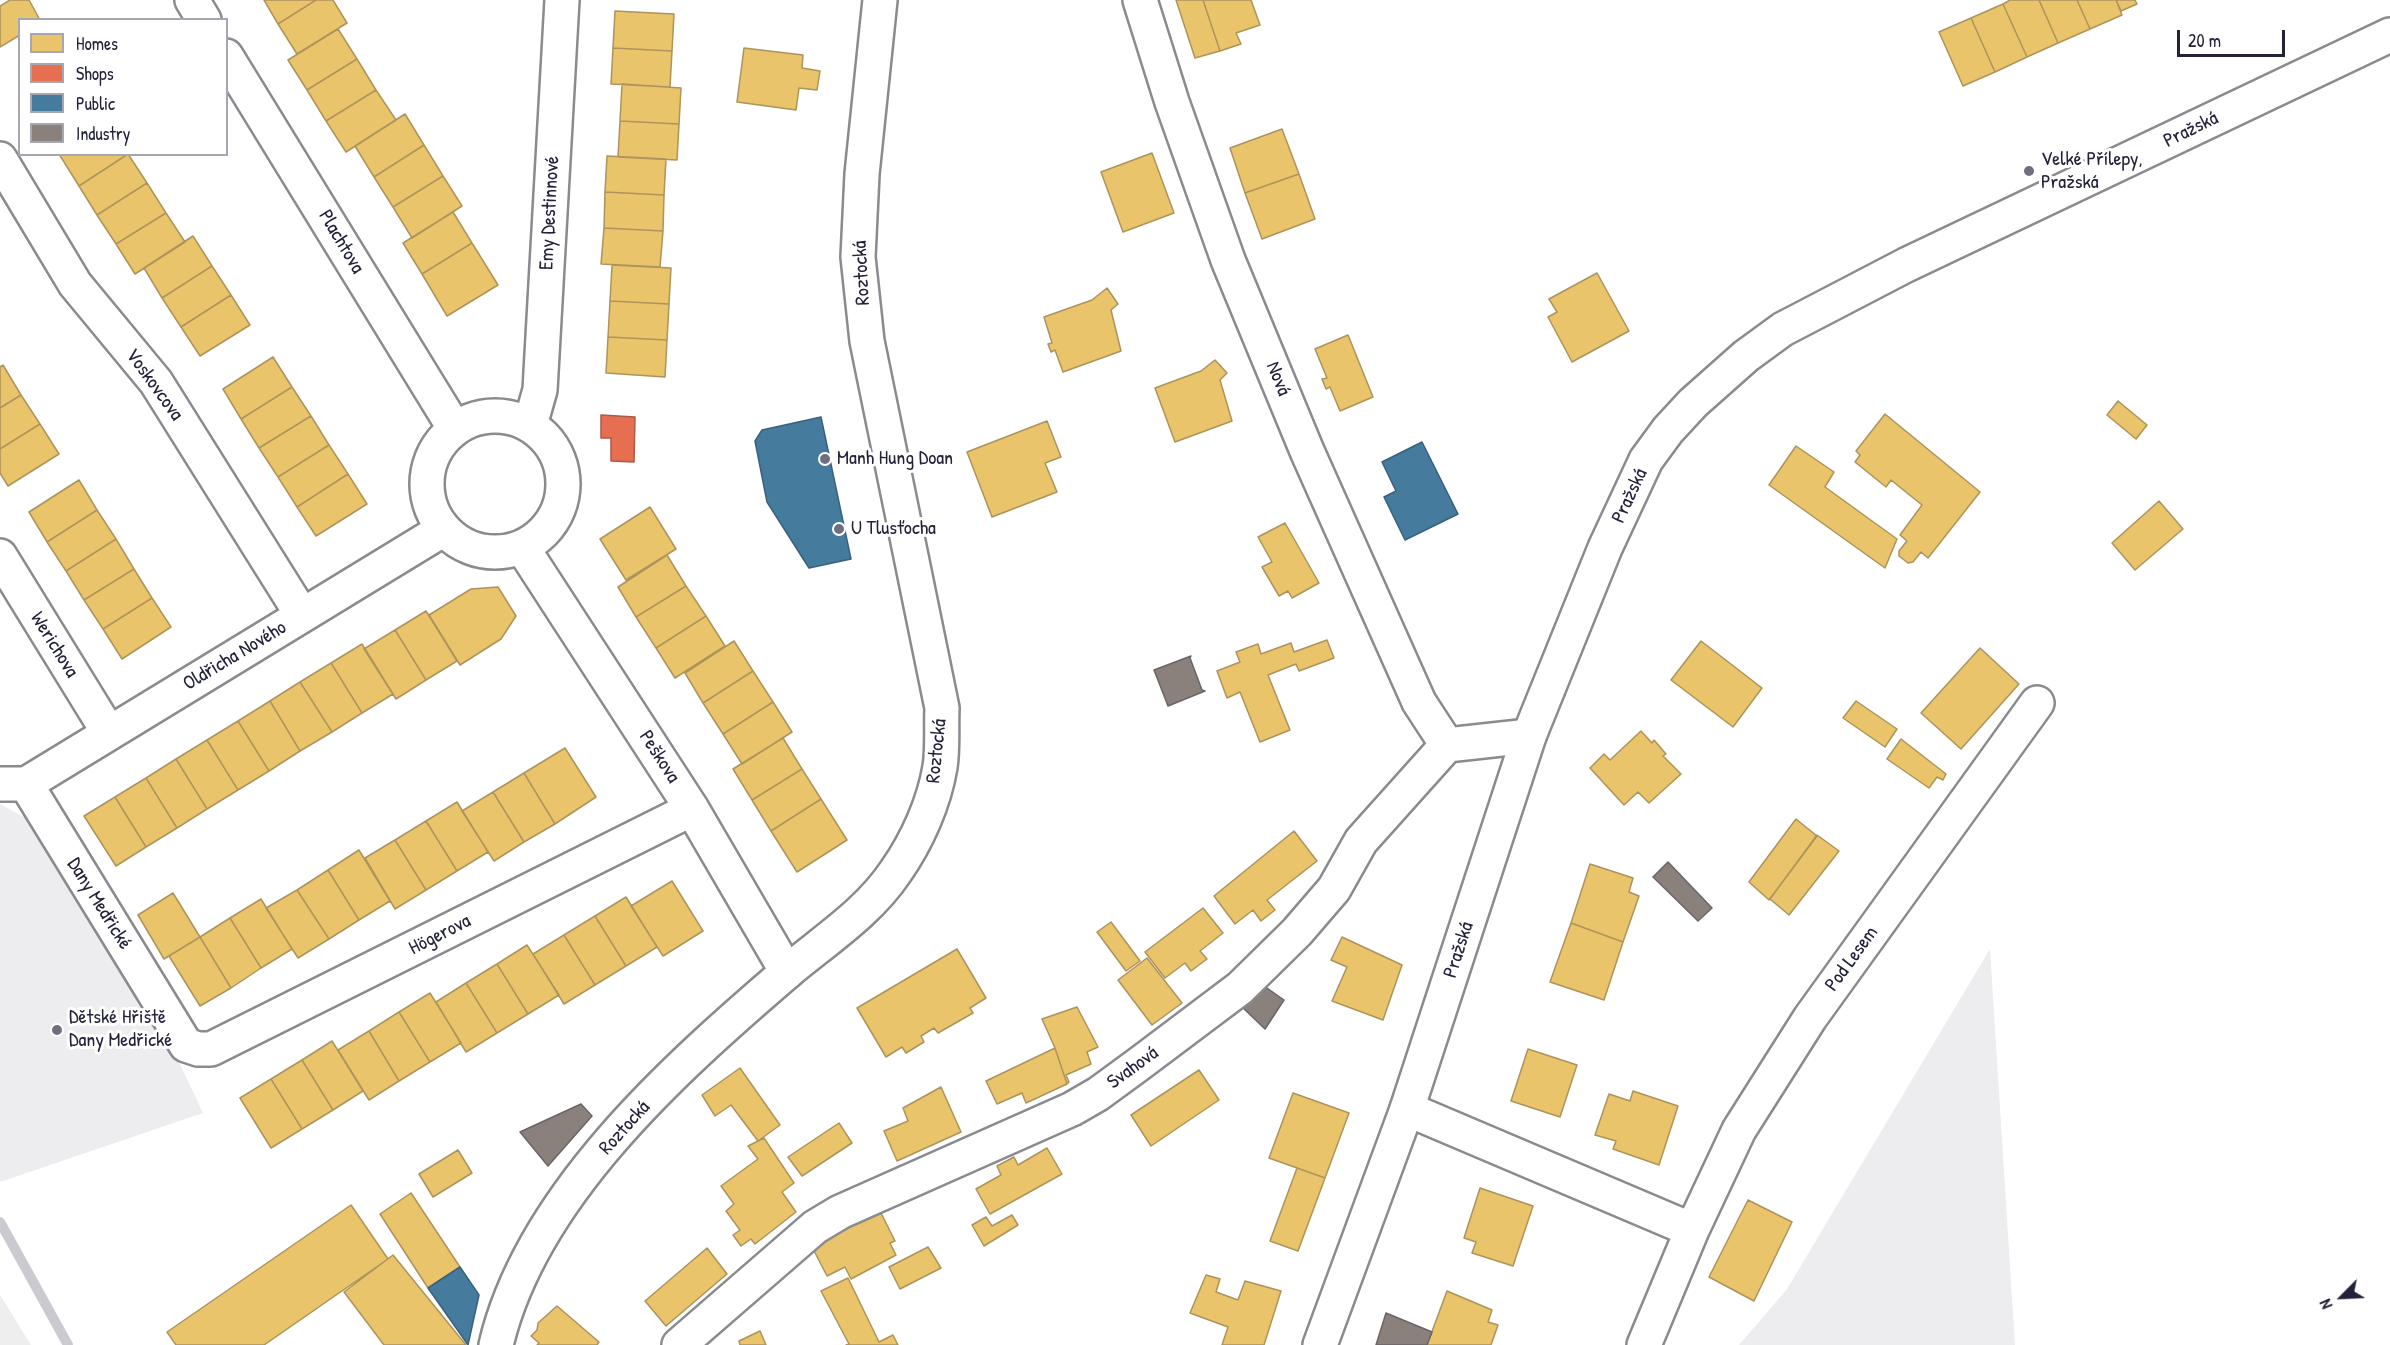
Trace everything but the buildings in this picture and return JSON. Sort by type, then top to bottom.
[{"type":"street","points":[[192,0],[203,18]]},
{"type":"street","name":"Emy Destinnové","points":[[530,425],[540,390],[562,0]]},
{"type":"street","name":"Roztocká","points":[[496,1345],[503,1312],[526,1262],[573,1187],[630,1118],[705,1046],[787,972],[865,909],[896,871],[922,826],[940,767],[942,708],[867,341],[858,257],[862,174],[880,0]]},
{"type":"street","name":"Nová","points":[[1140,0],[1172,102],[1228,260],[1307,451],[1419,702],[1447,745]]},
{"type":"street","name":"Pražská","points":[[1320,1345],[1407,1109],[1529,736],[1605,548],[1647,460],[1668,430],[1693,403],[1746,356],[1783,329],[1906,265],[2390,35]]},
{"type":"street","name":"Plachtova","points":[[228,59],[455,429]]},
{"type":"street","name":"Voskovcova","points":[[0,159],[75,284],[156,382],[302,615]]},
{"type":"street","points":[[496,416],[520,420],[530,425],[542,434],[556,454],[563,478],[561,503],[550,524],[533,541],[511,550],[486,551],[464,544],[444,529],[432,508],[428,487],[430,465],[440,445],[455,429],[474,419],[496,416]]},
{"type":"street","name":"Oldřicha Nového","points":[[13,784],[109,733],[444,529]]},
{"type":"street","name":"Peškova","points":[[522,547],[692,809],[787,972]]},
{"type":"street","name":"Werichova","points":[[0,556],[109,733]]},
{"type":"street","name":"Pod Lesem","points":[[1644,1345],[1692,1230],[1739,1130],[1810,1018],[2037,704]]},
{"type":"street","points":[[1447,745],[1529,736]]},
{"type":"street","name":"Svahová","points":[[680,1345],[815,1227],[840,1212],[1072,1109],[1131,1070],[1240,988],[1297,933],[1334,889],[1361,841],[1447,745]]},
{"type":"street","name":"Dany Medřické","points":[[13,784],[186,1045]]},
{"type":"street","name":"Högerova","points":[[186,1045],[198,1050],[211,1049],[692,809]]},
{"type":"street","points":[[1407,1109],[1692,1230]]},
{"type":"shaded area","points":[[0,804],[33,822],[170,1043],[203,1113],[0,1182]]},
{"type":"shaded area","points":[[1990,949],[2015,1345],[1739,1345],[1787,1289]]},
{"type":"shaded area","points":[[0,1295],[31,1345],[0,1345]]},
{"type":"waterway","points":[[0,1222],[68,1345]]},
{"type":"place","name":"Velké Přílepy, Pražská","points":[[2029,171]]},
{"type":"place","name":"Manh Hung Doan","points":[[825,459]]},
{"type":"place","name":"U Tlusťocha","points":[[839,529]]},
{"type":"place","name":"Dětské Hřiště Dany Medřické","points":[[57,1030]]}]
